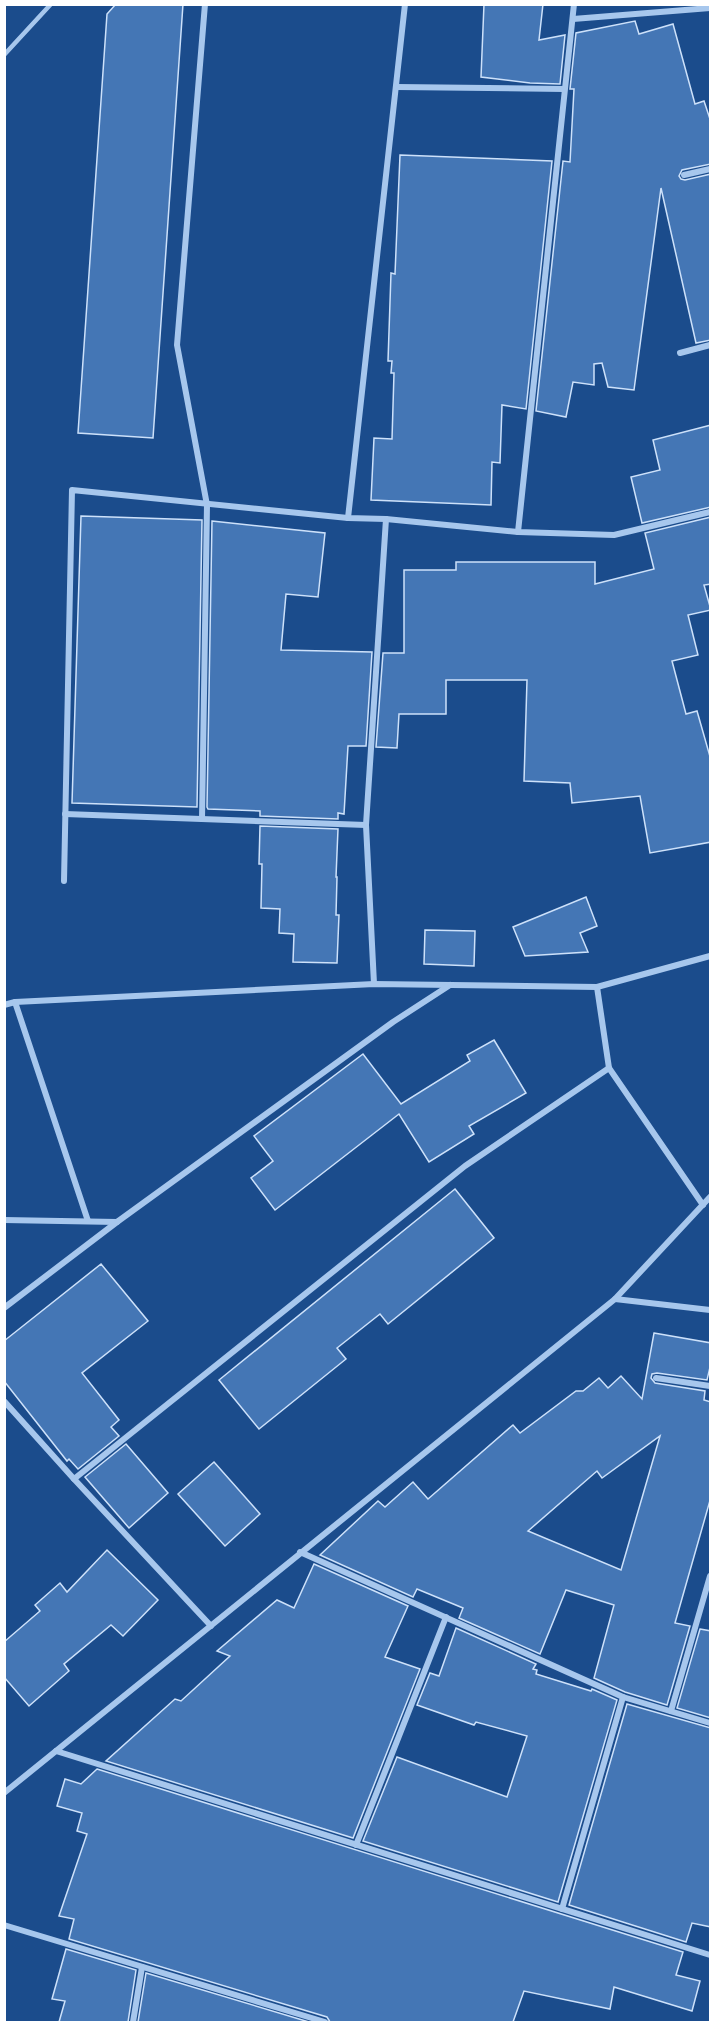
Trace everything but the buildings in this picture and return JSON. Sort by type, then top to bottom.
[{"type":"street","points":[[202,819],[207,505],[177,345],[205,4]]},
{"type":"street","points":[[348,518],[405,4]]},
{"type":"street","points":[[518,532],[574,4]]},
{"type":"street","points":[[573,19],[711,8]]},
{"type":"street","points":[[396,87],[564,89]]},
{"type":"street","points":[[684,175],[711,169]]},
{"type":"street","points":[[680,353],[711,345]]},
{"type":"street","points":[[64,881],[72,490],[207,505],[518,532],[614,535],[711,512]]},
{"type":"street","points":[[374,984],[366,825],[386,519]]},
{"type":"street","points":[[65,814],[366,825]]},
{"type":"street","points":[[4,1005],[15,1002],[374,984],[597,987],[711,956]]},
{"type":"street","points":[[4,1308],[117,1222],[393,1022],[450,985]]},
{"type":"street","points":[[597,987],[609,1068],[703,1205]]},
{"type":"street","points":[[15,1002],[88,1221]]},
{"type":"street","points":[[74,1479],[465,1166],[609,1068]]},
{"type":"street","points":[[4,1793],[615,1299],[711,1197]]},
{"type":"street","points":[[4,1220],[117,1222]]},
{"type":"street","points":[[615,1299],[711,1310]]},
{"type":"street","points":[[656,1378],[711,1386]]},
{"type":"street","points":[[4,1401],[211,1626]]},
{"type":"street","points":[[300,1552],[622,1697],[711,1723]]},
{"type":"street","points":[[671,1712],[711,1576]]},
{"type":"street","points":[[356,1845],[446,1617]]},
{"type":"street","points":[[562,1909],[622,1697]]},
{"type":"street","points":[[56,1751],[711,1955]]},
{"type":"street","points":[[4,1925],[321,2022]]},
{"type":"street","points":[[133,2022],[142,1967]]},
{"type":"lane","points":[[4,55],[51,4]]}]
